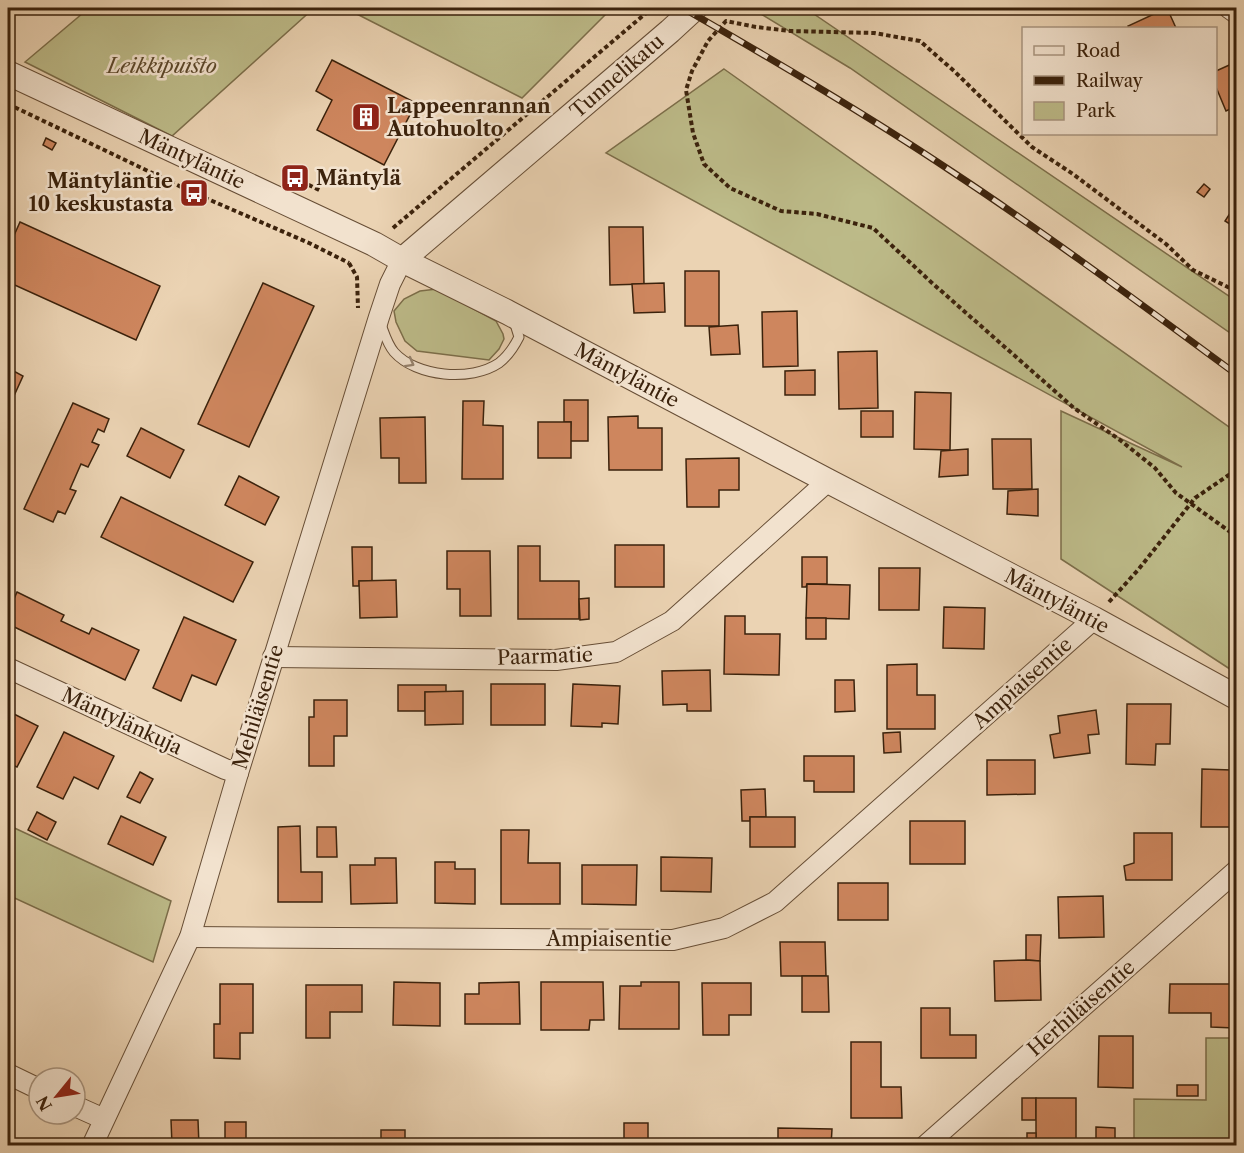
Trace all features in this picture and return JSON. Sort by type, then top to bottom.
[{"type":"street","name":"Tunnelikatu","points":[[402,260],[695,8]]},
{"type":"street","points":[[1229,8],[1236,13]]},
{"type":"street","name":"Mäntyläntie","points":[[8,73],[374,244],[1094,619],[1236,697]]},
{"type":"street","name":"Mehiläisentie","points":[[92,1146],[190,937],[273,657],[379,317],[390,284],[402,260]]},
{"type":"street","name":"Paarmatie","points":[[273,657],[556,660],[616,652],[672,621],[828,482]]},
{"type":"street","name":"Ampiaisentie","points":[[190,937],[673,940],[724,928],[775,902],[1094,619]]},
{"type":"street","name":"Mäntylänkuja","points":[[8,668],[214,764],[238,772]]},
{"type":"street","name":"Herhiläisentie","points":[[925,1146],[1236,871]]},
{"type":"street","points":[[8,1074],[27,1083]]},
{"type":"street","points":[[87,1111],[104,1119]]},
{"type":"lane","points":[[379,317],[386,339],[393,351],[404,361],[419,368],[447,375],[481,371],[497,364],[512,351],[519,337],[515,322],[507,312]]},
{"type":"path","points":[[8,104],[194,193],[349,263],[652,8]]},
{"type":"path","points":[[1236,291],[1193,270],[1166,244],[1073,174],[1032,147],[920,41],[874,33],[790,31],[726,21],[708,41],[692,71],[686,90],[693,133],[704,164],[730,188],[781,210],[817,214],[873,228],[1074,408],[1155,468],[1176,493],[1236,536]]},
{"type":"path","points":[[1094,619],[1138,570],[1195,498],[1236,470]]},
{"type":"green space","name":"Leikkipuisto","points":[[89,8],[314,8],[172,136],[25,62]]},
{"type":"green space","points":[[345,8],[612,8],[522,98]]},
{"type":"green space","points":[[751,8],[805,8],[1236,301],[1236,337],[850,68]]},
{"type":"green space","points":[[724,69],[1236,432],[1236,673],[1061,559],[1061,411],[1182,467],[606,153]]},
{"type":"green space","points":[[437,289],[496,321],[504,339],[489,360],[417,351],[405,341],[396,322],[394,311],[404,299],[420,291]]},
{"type":"green space","points":[[8,825],[171,901],[153,962],[8,895]]},
{"type":"green space","points":[[1206,1038],[1236,1038],[1236,1145],[1134,1145],[1134,1099],[1206,1100]]},
{"type":"building","points":[[1167,8],[1176,27],[1128,27]]},
{"type":"building","name":"Lappeenrannan Autohuolto","points":[[332,60],[416,103],[384,165],[317,130],[332,100],[316,91]]},
{"type":"building","points":[[1236,62],[1236,123],[1230,109],[1226,111],[1217,89],[1217,71]]},
{"type":"building","points":[[46,138],[56,143],[52,150],[43,145]]},
{"type":"building","points":[[1204,184],[1210,189],[1204,197],[1197,192]]},
{"type":"building","points":[[1236,204],[1236,228],[1225,221]]},
{"type":"building","points":[[20,222],[160,286],[136,340],[8,282],[8,249]]},
{"type":"building","points":[[609,227],[643,227],[644,284],[610,285]]},
{"type":"building","points":[[685,271],[719,271],[719,326],[685,326]]},
{"type":"building","points":[[263,283],[314,306],[249,447],[198,424]]},
{"type":"building","points":[[664,283],[665,312],[634,313],[632,284]]},
{"type":"building","points":[[797,311],[798,366],[763,367],[762,312]]},
{"type":"building","points":[[738,325],[740,354],[711,355],[709,327]]},
{"type":"building","points":[[877,351],[878,408],[839,409],[838,352]]},
{"type":"building","points":[[8,368],[23,376],[8,409]]},
{"type":"building","points":[[815,370],[815,395],[785,395],[785,371]]},
{"type":"building","points":[[915,392],[951,393],[950,450],[914,449]]},
{"type":"building","points":[[564,400],[588,400],[588,441],[570,441],[571,422],[564,422]]},
{"type":"building","points":[[463,401],[484,401],[483,425],[503,426],[503,479],[462,479]]},
{"type":"building","points":[[73,403],[109,419],[104,432],[98,429],[92,442],[99,445],[88,467],[81,464],[70,489],[76,491],[65,514],[58,511],[53,522],[24,509]]},
{"type":"building","points":[[861,411],[893,411],[893,437],[861,437]]},
{"type":"building","points":[[638,416],[638,428],[662,428],[662,470],[609,470],[608,417]]},
{"type":"building","points":[[425,417],[426,483],[399,483],[399,458],[381,458],[380,418]]},
{"type":"building","points":[[538,422],[571,422],[571,458],[538,458]]},
{"type":"building","points":[[141,428],[184,450],[170,478],[127,456]]},
{"type":"building","points":[[992,439],[1031,439],[1032,489],[993,489]]},
{"type":"building","points":[[968,449],[968,475],[939,477],[941,451]]},
{"type":"building","points":[[739,458],[739,490],[719,490],[719,507],[687,507],[686,459]]},
{"type":"building","points":[[239,476],[279,497],[265,525],[225,505]]},
{"type":"building","points":[[1038,489],[1038,516],[1007,514],[1008,491]]},
{"type":"building","points":[[121,497],[253,562],[233,602],[101,537]]},
{"type":"building","points":[[615,545],[664,545],[664,587],[615,587]]},
{"type":"building","points":[[518,546],[540,546],[540,581],[579,581],[579,619],[518,619]]},
{"type":"building","points":[[352,547],[372,547],[372,581],[359,581],[359,586],[353,586]]},
{"type":"building","points":[[447,551],[490,551],[491,616],[460,616],[460,589],[447,589]]},
{"type":"building","points":[[802,557],[827,557],[827,584],[807,584],[806,587],[802,587]]},
{"type":"building","points":[[879,568],[920,568],[919,610],[879,610]]},
{"type":"building","points":[[396,580],[397,617],[360,618],[359,581]]},
{"type":"building","points":[[807,584],[850,585],[849,619],[806,618]]},
{"type":"building","points":[[17,592],[64,615],[61,621],[89,634],[92,628],[139,650],[125,680],[8,624],[8,613]]},
{"type":"building","points":[[589,598],[589,619],[580,620],[579,599]]},
{"type":"building","points":[[944,607],[985,608],[984,649],[943,648]]},
{"type":"building","points":[[725,616],[745,616],[745,634],[780,634],[779,675],[724,674]]},
{"type":"building","points":[[184,617],[236,640],[216,685],[192,675],[181,701],[153,688]]},
{"type":"building","points":[[806,618],[826,618],[826,639],[806,639]]},
{"type":"building","points":[[917,664],[917,695],[935,695],[935,729],[887,729],[887,665]]},
{"type":"building","points":[[710,670],[711,711],[687,711],[687,704],[663,705],[662,671]]},
{"type":"building","points":[[835,680],[854,680],[855,711],[835,712]]},
{"type":"building","points":[[491,684],[545,684],[545,725],[491,725]]},
{"type":"building","points":[[573,684],[620,686],[618,724],[602,723],[602,727],[571,726]]},
{"type":"building","points":[[398,685],[446,685],[446,692],[425,692],[425,711],[398,711]]},
{"type":"building","points":[[463,691],[463,724],[425,725],[425,692]]},
{"type":"building","points":[[314,700],[347,700],[347,736],[334,736],[334,766],[309,766],[309,717],[314,717]]},
{"type":"building","points":[[1127,704],[1171,704],[1170,744],[1156,744],[1155,765],[1126,764]]},
{"type":"building","points":[[1096,710],[1099,734],[1088,735],[1090,753],[1054,758],[1050,735],[1060,733],[1058,716]]},
{"type":"building","points":[[8,711],[38,726],[17,767],[8,763]]},
{"type":"building","points":[[64,732],[114,756],[98,789],[74,777],[63,799],[37,787]]},
{"type":"building","points":[[900,732],[901,752],[884,753],[883,733]]},
{"type":"building","points":[[804,756],[854,756],[854,792],[814,792],[814,781],[804,781]]},
{"type":"building","points":[[987,760],[1035,760],[1035,794],[987,795]]},
{"type":"building","points":[[1202,769],[1231,770],[1230,827],[1201,827]]},
{"type":"building","points":[[140,772],[153,779],[140,803],[127,797]]},
{"type":"building","points":[[765,789],[766,817],[750,817],[750,821],[742,821],[741,790]]},
{"type":"building","points":[[37,812],[56,822],[47,840],[28,830]]},
{"type":"building","points":[[121,816],[166,837],[153,865],[108,844]]},
{"type":"building","points":[[750,817],[795,817],[795,847],[750,847]]},
{"type":"building","points":[[910,821],[965,821],[965,864],[910,864]]},
{"type":"building","points":[[300,826],[301,872],[322,872],[322,902],[278,902],[278,827]]},
{"type":"building","points":[[317,827],[336,827],[337,857],[317,857]]},
{"type":"building","points":[[501,830],[529,830],[528,863],[560,863],[560,904],[501,904]]},
{"type":"building","points":[[1134,833],[1172,833],[1172,880],[1126,880],[1124,866],[1134,863]]},
{"type":"building","points":[[661,857],[712,858],[711,892],[661,891]]},
{"type":"building","points":[[375,858],[396,858],[397,903],[351,904],[350,865],[375,865]]},
{"type":"building","points":[[435,862],[455,862],[455,869],[475,869],[475,904],[435,903]]},
{"type":"building","points":[[582,865],[637,865],[636,905],[582,904]]},
{"type":"building","points":[[838,883],[888,883],[888,920],[838,920]]},
{"type":"building","points":[[1103,896],[1104,937],[1059,938],[1058,897]]},
{"type":"building","points":[[1026,935],[1041,935],[1040,961],[1026,960]]},
{"type":"building","points":[[780,942],[825,942],[826,976],[781,976]]},
{"type":"building","points":[[994,961],[1040,961],[1041,1000],[995,1001]]},
{"type":"building","points":[[802,976],[828,976],[829,1012],[802,1012]]},
{"type":"building","points":[[394,982],[440,983],[440,1026],[393,1025]]},
{"type":"building","points":[[519,982],[520,1024],[465,1024],[465,994],[479,994],[479,983]]},
{"type":"building","points":[[541,982],[603,982],[604,1020],[590,1020],[589,1030],[541,1030]]},
{"type":"building","points":[[641,982],[679,982],[679,1029],[619,1029],[620,986],[641,986]]},
{"type":"building","points":[[702,983],[751,983],[751,1015],[729,1015],[729,1035],[703,1035]]},
{"type":"building","points":[[220,984],[253,984],[253,1033],[240,1033],[240,1059],[214,1058],[214,1024],[220,1024]]},
{"type":"building","points":[[1170,984],[1234,984],[1234,1028],[1211,1027],[1211,1013],[1169,1013]]},
{"type":"building","points":[[306,985],[362,985],[362,1012],[330,1012],[330,1038],[306,1038]]},
{"type":"building","points":[[921,1008],[950,1008],[950,1035],[976,1035],[976,1058],[921,1058]]},
{"type":"building","points":[[1099,1036],[1133,1036],[1133,1088],[1098,1087]]},
{"type":"building","points":[[851,1042],[881,1042],[881,1087],[901,1087],[902,1118],[851,1118]]},
{"type":"building","points":[[1177,1085],[1198,1085],[1198,1096],[1177,1096]]},
{"type":"building","points":[[1022,1098],[1036,1098],[1036,1120],[1022,1120]]},
{"type":"building","points":[[1036,1098],[1076,1098],[1076,1146],[1036,1146]]},
{"type":"building","points":[[171,1120],[198,1120],[199,1146],[155,1146],[172,1145]]},
{"type":"building","points":[[225,1122],[246,1122],[246,1146],[225,1146]]},
{"type":"building","points":[[624,1123],[648,1123],[648,1146],[624,1146]]},
{"type":"building","points":[[1096,1127],[1115,1128],[1115,1146],[1096,1146]]},
{"type":"building","points":[[778,1128],[832,1129],[831,1146],[778,1146]]},
{"type":"building","points":[[381,1130],[405,1130],[405,1146],[381,1146]]},
{"type":"building","points":[[1027,1133],[1036,1133],[1036,1146],[1027,1146]]},
{"type":"railway","points":[[683,8],[918,149],[1059,245],[1236,374]]},
{"type":"place","name":"Lappeenrannan Autohuolto","points":[[366,117]]},
{"type":"place","name":"Mäntylä","points":[[295,178]]},
{"type":"place","name":"Mäntyläntie 10 keskustasta","points":[[194,193]]}]
